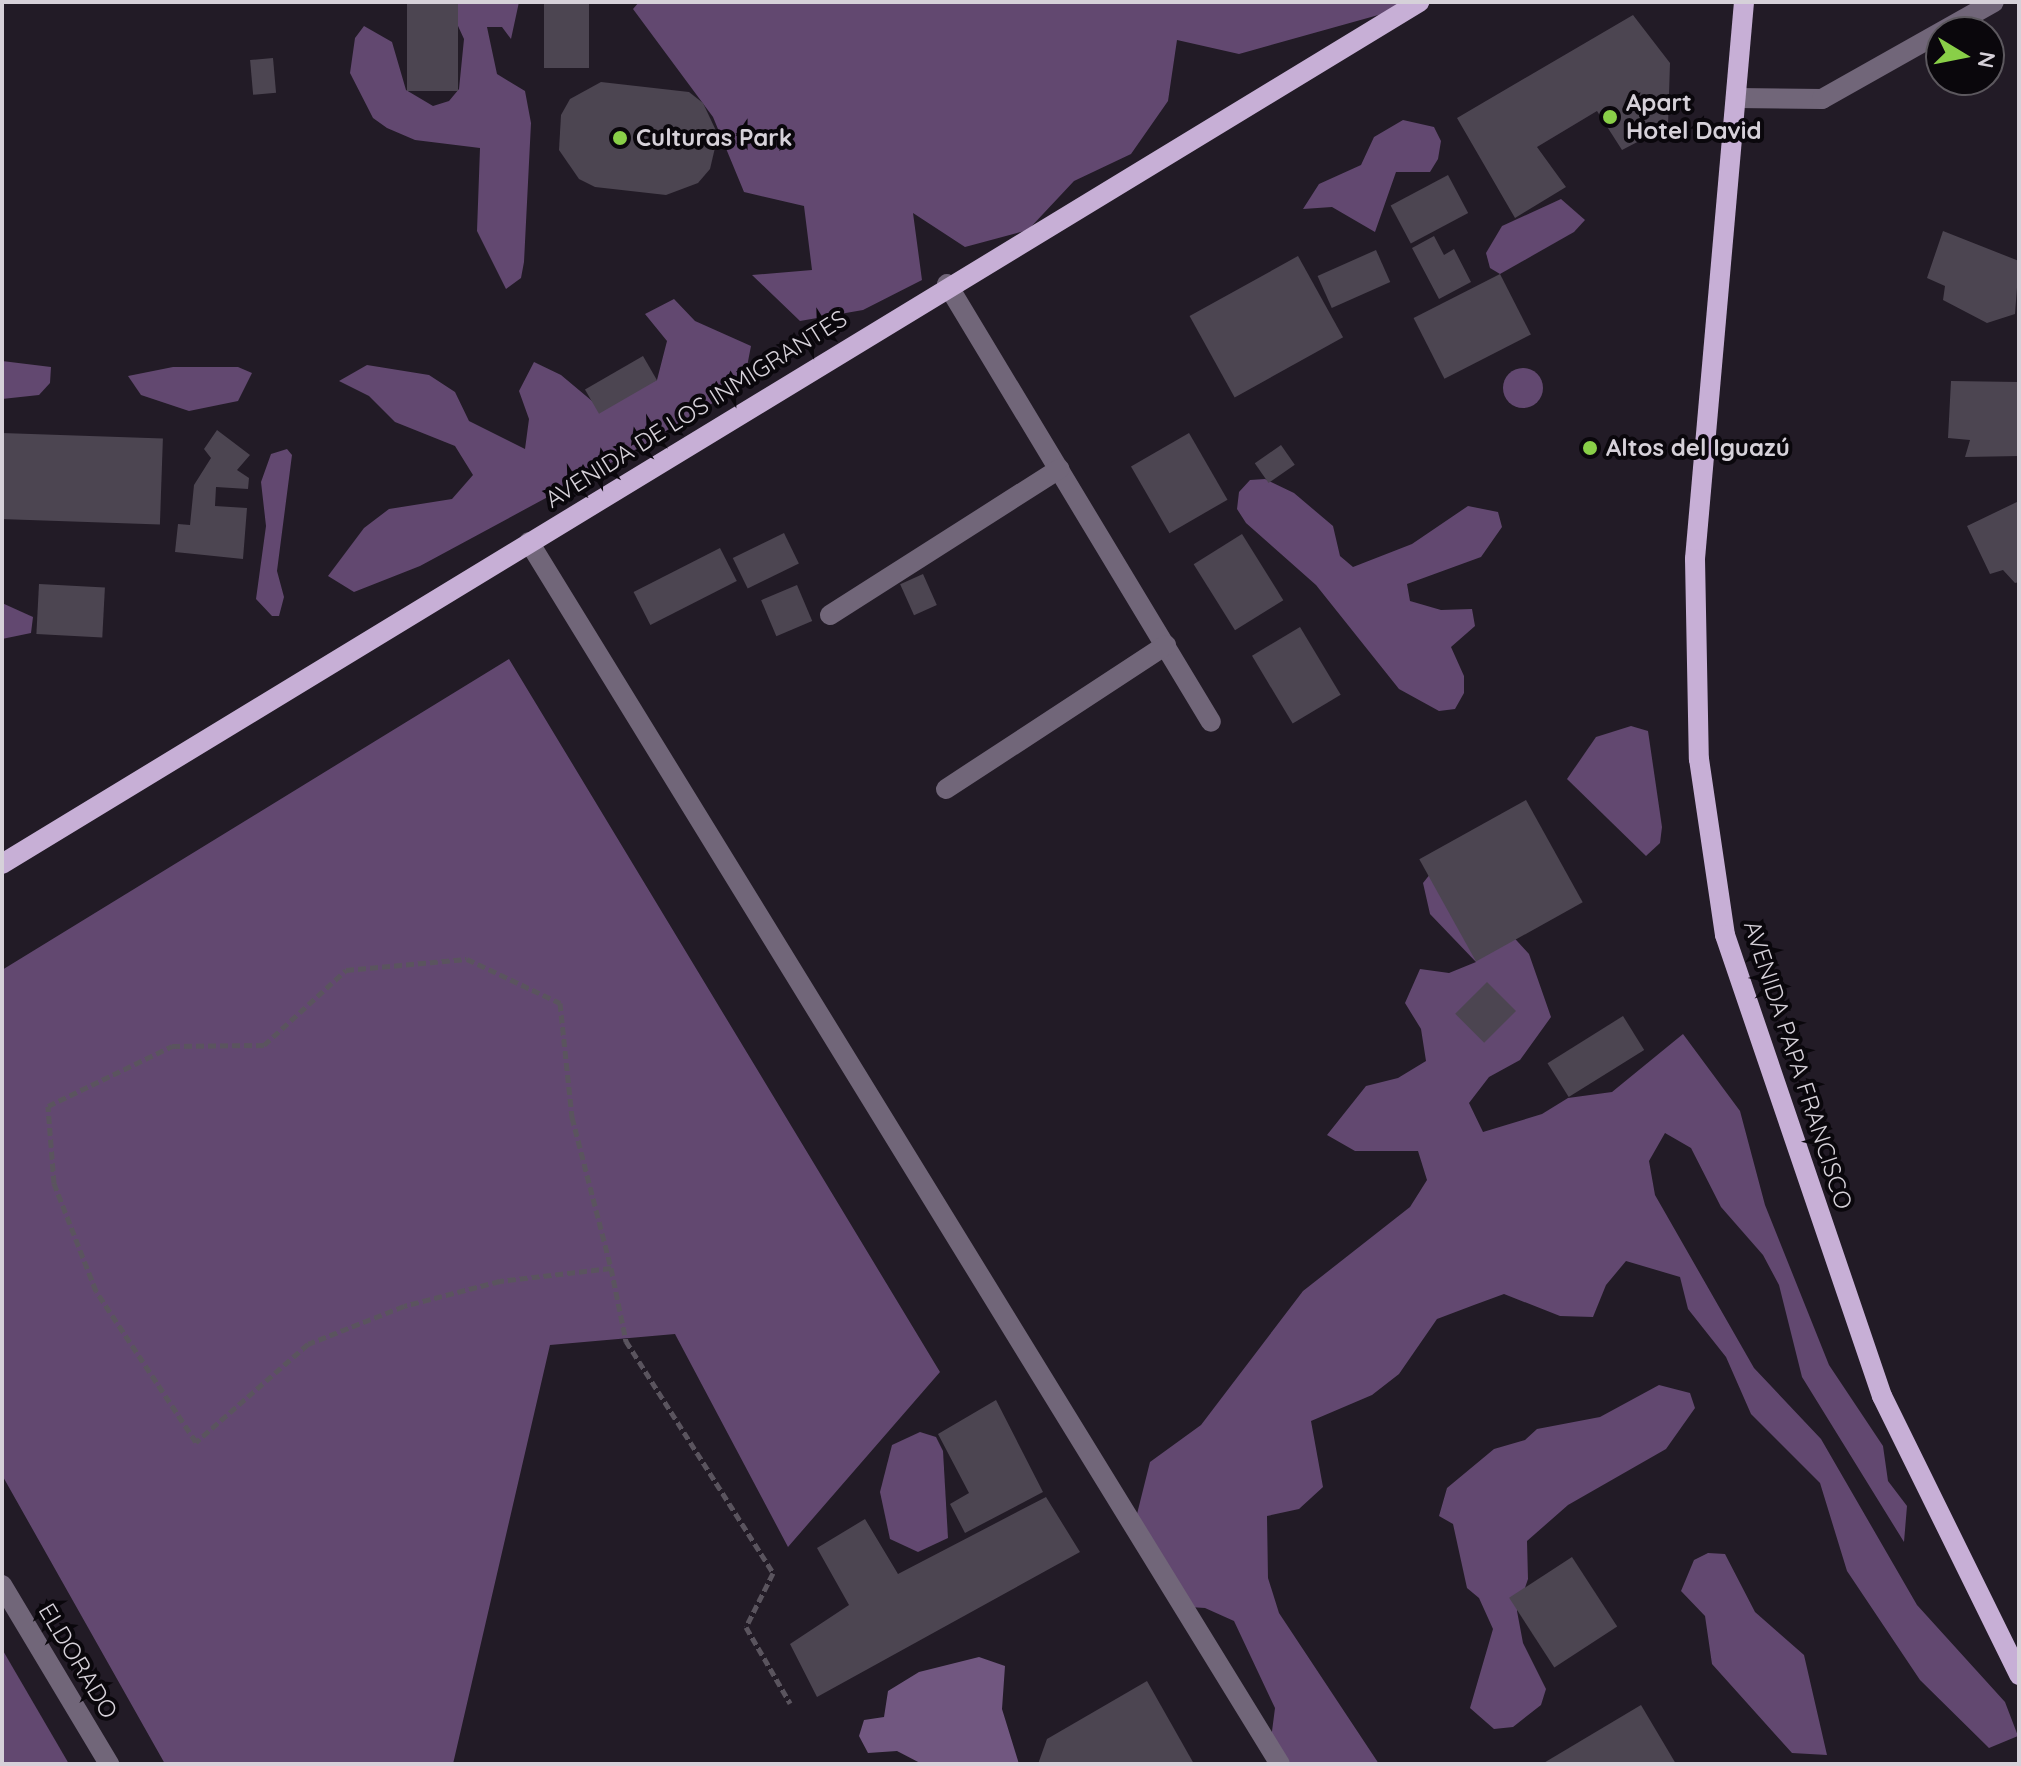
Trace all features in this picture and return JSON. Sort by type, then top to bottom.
[{"type":"main road","name":"AVENIDA DE LOS INMIGRANTES","points":[[2,864],[947,284],[1419,2]]},
{"type":"main road","name":"AVENIDA PAPA FRANCISCO","points":[[1744,2],[1695,559],[1699,759],[1725,935],[1882,1396],[2019,1675]]},
{"type":"street","points":[[1736,98],[1822,99],[1994,2]]},
{"type":"street","points":[[947,284],[1211,722]]},
{"type":"street","points":[[830,615],[1059,469]]},
{"type":"street","points":[[529,542],[1280,1764]]},
{"type":"street","points":[[946,789],[1166,645]]},
{"type":"street","name":"ELDORADO","points":[[2,1585],[109,1764]]},
{"type":"path","points":[[611,1268],[486,1285],[404,1306],[308,1344],[196,1442],[96,1291],[54,1183],[48,1106],[172,1046],[264,1045],[346,970],[467,959],[560,1003],[572,1117],[611,1268],[626,1341],[773,1573],[746,1627],[790,1703]]},
{"type":"shaded area","points":[[447,2],[519,2],[511,39],[502,27],[487,27],[497,74],[525,91],[531,123],[524,262],[521,278],[506,289],[477,231],[480,148],[415,140],[387,128],[373,118],[350,73],[355,38],[364,26],[392,42],[406,90],[433,106],[449,101],[459,89],[464,39]]},
{"type":"shaded area","points":[[639,2],[1425,2],[1239,54],[1177,40],[1168,101],[1131,154],[1074,181],[1028,230],[965,247],[913,213],[922,280],[863,310],[800,321],[752,275],[812,270],[804,206],[744,192],[713,117],[633,9]]},
{"type":"shaded area","points":[[1403,120],[1434,127],[1441,141],[1438,159],[1430,172],[1396,172],[1375,232],[1332,207],[1303,209],[1319,184],[1361,165],[1374,137]]},
{"type":"shaded area","points":[[1561,199],[1585,220],[1574,232],[1500,274],[1490,268],[1486,253],[1502,226]]},
{"type":"shaded area","points":[[674,299],[695,321],[751,346],[745,377],[694,418],[420,566],[354,592],[328,576],[364,528],[389,509],[452,499],[473,475],[455,446],[395,422],[369,396],[339,381],[367,365],[429,375],[455,392],[469,421],[525,449],[529,419],[519,391],[534,362],[561,375],[598,406],[657,380],[667,341],[645,314]]},
{"type":"shaded area","points":[[2,361],[51,367],[50,383],[39,395],[2,399]]},
{"type":"shaded area","points":[[173,367],[238,367],[252,373],[238,401],[189,411],[141,395],[128,376]]},
{"type":"shaded area","points":[[1523,368],[1537,374],[1543,388],[1537,402],[1523,408],[1509,402],[1503,388],[1509,374]]},
{"type":"shaded area","points":[[287,449],[292,455],[277,571],[284,597],[279,616],[272,616],[256,599],[266,526],[261,482],[271,454]]},
{"type":"shaded area","points":[[1265,479],[1294,493],[1333,526],[1340,556],[1353,567],[1412,544],[1468,506],[1498,512],[1502,527],[1481,557],[1407,584],[1410,601],[1441,610],[1472,609],[1475,626],[1451,647],[1464,676],[1464,693],[1455,709],[1439,711],[1399,689],[1316,585],[1246,523],[1237,509],[1239,492],[1250,480]]},
{"type":"shaded area","points":[[2,603],[33,617],[31,633],[2,639]]},
{"type":"shaded area","points":[[509,659],[940,1372],[788,1547],[675,1334],[550,1345],[453,1764],[165,1764],[2,1475],[2,970]]},
{"type":"shaded area","points":[[1631,726],[1648,731],[1662,827],[1660,843],[1646,856],[1567,779],[1596,737]]},
{"type":"shaded area","points":[[1442,859],[1529,954],[1551,1017],[1520,1060],[1489,1077],[1469,1103],[1483,1132],[1542,1114],[1568,1098],[1612,1092],[1683,1034],[1740,1111],[1765,1205],[1829,1365],[1883,1446],[1888,1481],[1907,1506],[1904,1542],[1802,1377],[1779,1285],[1763,1255],[1721,1207],[1691,1148],[1665,1133],[1649,1161],[1655,1195],[1754,1368],[1821,1439],[1917,1605],[2005,1702],[2018,1736],[1989,1748],[1920,1680],[1847,1571],[1820,1483],[1751,1414],[1726,1357],[1688,1309],[1680,1277],[1626,1261],[1606,1285],[1593,1317],[1560,1316],[1504,1294],[1474,1305],[1437,1319],[1399,1374],[1372,1395],[1311,1421],[1323,1487],[1299,1509],[1267,1516],[1268,1578],[1279,1613],[1379,1764],[1285,1764],[1271,1739],[1275,1708],[1234,1621],[1205,1608],[1174,1606],[1135,1522],[1150,1462],[1201,1425],[1303,1291],[1410,1207],[1427,1180],[1418,1151],[1355,1151],[1327,1135],[1366,1086],[1398,1078],[1426,1061],[1421,1029],[1405,1003],[1420,969],[1449,973],[1476,962],[1430,914],[1423,883]]},
{"type":"shaded area","points":[[1659,1385],[1690,1393],[1695,1408],[1666,1449],[1568,1505],[1527,1541],[1528,1579],[1517,1611],[1523,1643],[1546,1689],[1541,1705],[1513,1727],[1494,1729],[1470,1708],[1493,1629],[1479,1598],[1467,1588],[1453,1524],[1439,1516],[1447,1488],[1494,1449],[1525,1440],[1537,1429],[1600,1417]]},
{"type":"shaded area","points":[[920,1432],[936,1437],[943,1451],[948,1538],[918,1552],[890,1539],[880,1492],[892,1445]]},
{"type":"shaded area","points":[[1708,1553],[1725,1554],[1755,1612],[1804,1655],[1827,1755],[1792,1753],[1712,1664],[1705,1616],[1681,1591],[1694,1560]]},
{"type":"shaded area","points":[[2,1649],[69,1764],[2,1764]]},
{"type":"shaded area","points":[[979,1657],[1005,1666],[1002,1709],[1019,1764],[922,1764],[897,1751],[868,1753],[859,1736],[864,1720],[884,1717],[888,1691],[919,1672]]},
{"type":"building","points":[[407,2],[458,2],[458,91],[407,91]]},
{"type":"building","points":[[544,2],[589,2],[589,68],[544,68]]},
{"type":"building","points":[[1633,15],[1670,63],[1668,126],[1622,150],[1597,111],[1537,147],[1566,187],[1515,218],[1457,118]]},
{"type":"building","points":[[273,58],[276,93],[253,95],[250,60]]},
{"type":"building","points":[[601,82],[689,92],[703,103],[718,135],[710,169],[698,183],[666,195],[595,187],[579,179],[559,150],[561,115],[570,99]]},
{"type":"building","points":[[1448,175],[1468,213],[1411,243],[1391,206]]},
{"type":"building","points":[[1943,231],[2019,261],[2015,314],[1987,323],[1943,300],[1945,286],[1927,278]]},
{"type":"building","points":[[1434,236],[1444,255],[1454,249],[1471,282],[1439,299],[1412,248]]},
{"type":"building","points":[[1376,250],[1390,282],[1332,308],[1318,276]]},
{"type":"building","points":[[1298,256],[1343,337],[1235,397],[1190,316]]},
{"type":"building","points":[[1500,274],[1531,335],[1444,379],[1414,318]]},
{"type":"building","points":[[643,356],[657,380],[599,414],[585,390]]},
{"type":"building","points":[[1951,381],[2019,382],[2019,456],[1965,457],[1970,440],[1948,438]]},
{"type":"building","points":[[217,430],[250,455],[237,470],[249,478],[248,489],[216,487],[215,506],[247,508],[243,559],[175,552],[178,524],[190,525],[194,485],[211,458],[204,449]]},
{"type":"building","points":[[2,433],[163,439],[160,525],[2,519]]},
{"type":"building","points":[[1189,433],[1228,500],[1169,533],[1131,466]]},
{"type":"building","points":[[1281,445],[1295,465],[1269,483],[1255,463]]},
{"type":"building","points":[[2019,501],[2019,582],[2015,583],[2003,570],[1990,574],[1967,526]]},
{"type":"building","points":[[784,533],[799,564],[748,589],[733,558]]},
{"type":"building","points":[[1242,534],[1283,600],[1235,630],[1194,564]]},
{"type":"building","points":[[720,548],[737,581],[650,625],[634,592]]},
{"type":"building","points":[[923,574],[937,605],[914,615],[900,584]]},
{"type":"building","points":[[39,584],[105,587],[102,637],[36,634]]},
{"type":"building","points":[[797,585],[812,621],[776,636],[761,600]]},
{"type":"building","points":[[1300,627],[1341,695],[1293,724],[1252,656]]},
{"type":"building","points":[[1526,800],[1583,902],[1476,961],[1419,859]]},
{"type":"building","points":[[1487,982],[1516,1011],[1484,1043],[1455,1014]]},
{"type":"building","points":[[1623,1016],[1644,1050],[1569,1097],[1548,1063]]},
{"type":"building","points":[[996,1400],[1043,1492],[965,1533],[950,1504],[969,1493],[938,1434]]},
{"type":"building","points":[[1046,1497],[1080,1552],[817,1697],[790,1644],[849,1605],[817,1548],[865,1519],[898,1574]]},
{"type":"building","points":[[1572,1557],[1617,1627],[1554,1667],[1509,1598]]},
{"type":"building","points":[[1147,1681],[1194,1764],[1038,1764],[1047,1739]]},
{"type":"building","points":[[1641,1705],[1676,1764],[1542,1764]]},
{"type":"place","name":"Apart Hotel David","points":[[1610,117]]},
{"type":"place","name":"Culturas Park","points":[[620,138]]},
{"type":"place","name":"Altos del Iguazú","points":[[1590,448]]}]
